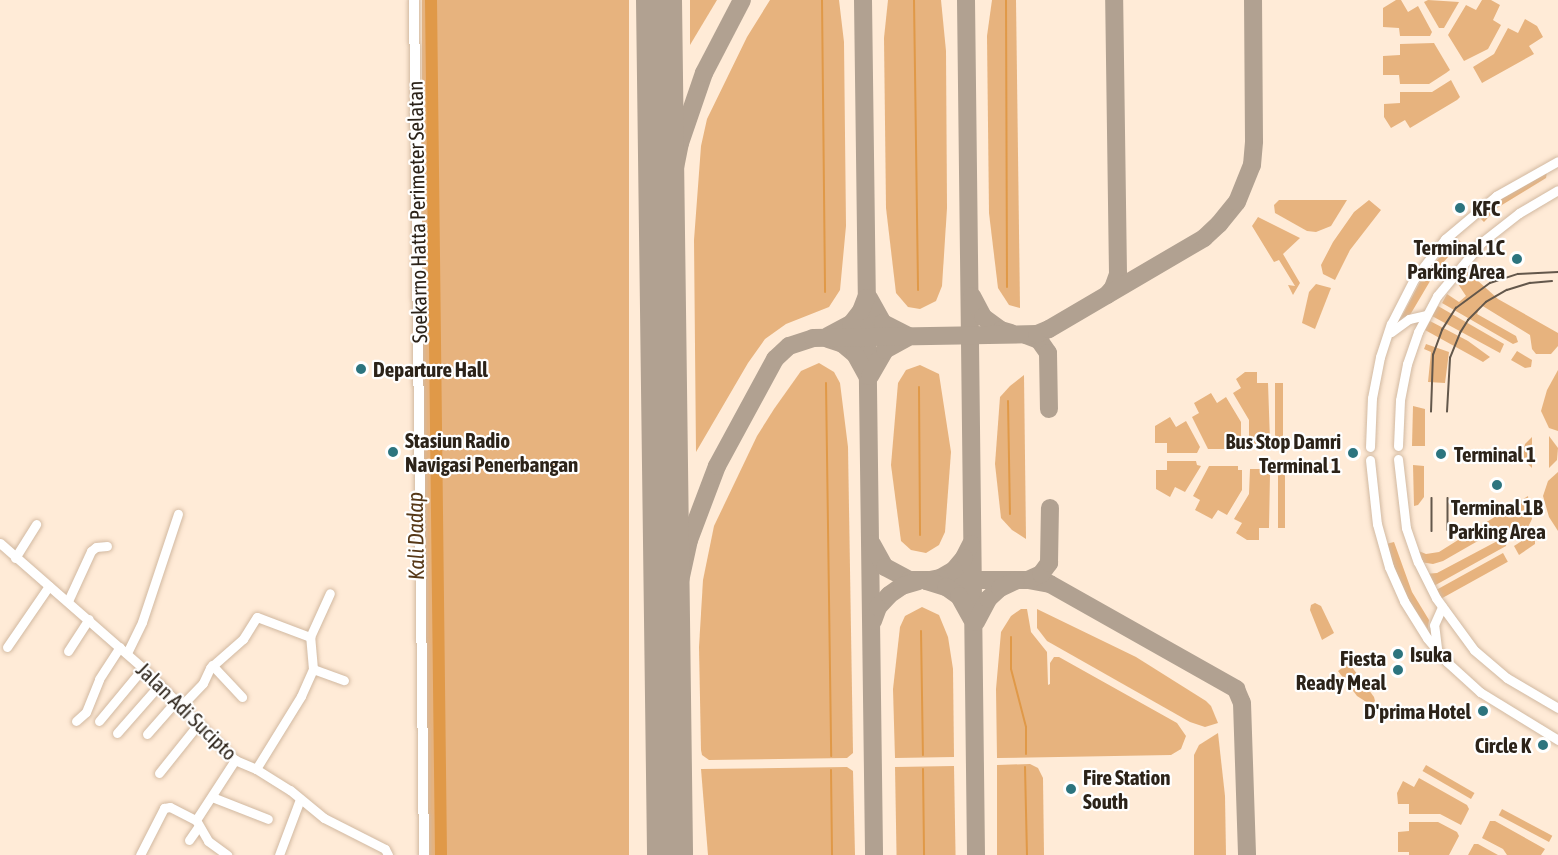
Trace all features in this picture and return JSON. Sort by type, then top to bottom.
[{"type":"main road","name":"Soekarno Hatta Perimeter Selatan","points":[[414,0],[424,855]]},
{"type":"street","points":[[1370,447],[1374,382],[1384,345],[1405,295],[1424,264],[1445,239],[1496,196],[1558,161]]},
{"type":"street","points":[[1398,446],[1404,377],[1411,350],[1426,315],[1446,282],[1482,242],[1519,213],[1558,190]]},
{"type":"street","points":[[1384,345],[1398,324],[1426,315]]},
{"type":"street","points":[[1398,459],[1402,507],[1411,546],[1426,582],[1442,607],[1474,650],[1494,668],[1558,708]]},
{"type":"street","points":[[1370,460],[1377,524],[1389,567],[1404,601],[1438,652],[1480,692],[1517,717],[1558,740]]},
{"type":"street","points":[[76,721],[86,712],[99,679],[142,622],[178,514]]},
{"type":"street","points":[[15,558],[36,524]]},
{"type":"street","name":"Jalan Adi Sucipto","points":[[0,543],[143,668],[235,760],[256,769],[300,798],[324,818],[385,849],[388,855]]},
{"type":"street","points":[[68,601],[91,551],[96,547],[107,546]]},
{"type":"street","points":[[7,647],[48,586]]},
{"type":"street","points":[[256,769],[301,696],[313,669],[310,637],[330,593]]},
{"type":"street","points":[[1438,652],[1434,625],[1442,607]]},
{"type":"street","points":[[147,734],[203,683],[212,665],[243,639],[259,617],[310,637]]},
{"type":"street","points":[[68,651],[88,619]]},
{"type":"street","points":[[212,665],[242,697]]},
{"type":"street","points":[[99,721],[143,668]]},
{"type":"street","points":[[313,669],[344,680]]},
{"type":"street","points":[[117,733],[160,684]]},
{"type":"street","points":[[159,773],[199,723]]},
{"type":"street","points":[[189,840],[235,760]]},
{"type":"street","points":[[212,797],[268,819]]},
{"type":"street","points":[[279,855],[300,798]]},
{"type":"street","points":[[140,855],[166,807],[197,824],[208,841],[227,855]]},
{"type":"shaded area","points":[[422,0],[629,0],[629,855],[422,855]]},
{"type":"shaded area","points":[[690,0],[717,0],[690,45]]},
{"type":"shaded area","points":[[770,0],[839,0],[844,42],[846,226],[840,290],[829,307],[786,324],[765,339],[748,363],[696,452],[694,240],[701,146],[707,119],[747,37]]},
{"type":"shaded area","points":[[888,0],[941,0],[946,51],[947,208],[942,286],[936,301],[920,309],[908,307],[896,293],[886,208],[884,38]]},
{"type":"shaded area","points":[[992,0],[1016,0],[1020,308],[1009,305],[998,288],[989,213],[987,36]]},
{"type":"shaded area","points":[[1396,0],[1401,0],[1408,12],[1418,6],[1432,32],[1430,36],[1400,36],[1399,28],[1383,27],[1383,8]]},
{"type":"shaded area","points":[[1428,0],[1459,2],[1444,28],[1439,28],[1424,2]]},
{"type":"shaded area","points":[[1482,0],[1491,0],[1500,5],[1493,20],[1501,25],[1488,49],[1464,61],[1448,35],[1466,5],[1476,10]]},
{"type":"shaded area","points":[[1525,19],[1537,26],[1543,37],[1529,46],[1534,54],[1482,83],[1473,67],[1494,54],[1508,28],[1518,33]]},
{"type":"shaded area","points":[[1434,43],[1450,70],[1429,84],[1400,84],[1399,75],[1383,75],[1383,56],[1400,55],[1400,44]]},
{"type":"shaded area","points":[[1451,80],[1460,97],[1457,100],[1410,128],[1405,120],[1391,128],[1384,117],[1384,104],[1400,103],[1400,92],[1432,92]]},
{"type":"shaded area","points":[[1547,172],[1546,178],[1497,208],[1484,222],[1479,217],[1498,201]]},
{"type":"shaded area","points":[[1279,200],[1347,200],[1331,226],[1316,232],[1307,231],[1275,213],[1274,205]]},
{"type":"shaded area","points":[[1369,200],[1381,210],[1350,250],[1335,280],[1323,274],[1321,265],[1333,242],[1354,212]]},
{"type":"shaded area","points":[[1258,217],[1300,238],[1283,254],[1300,283],[1293,295],[1288,285],[1295,286],[1279,260],[1274,262],[1252,226]]},
{"type":"shaded area","points":[[1456,237],[1461,242],[1436,271],[1410,315],[1401,318],[1421,280]]},
{"type":"shaded area","points":[[1466,270],[1498,299],[1558,333],[1558,346],[1551,354],[1536,354],[1532,349],[1530,335],[1481,305],[1477,314],[1516,336],[1518,342],[1513,344],[1442,303],[1447,294],[1459,302],[1466,296],[1456,281]]},
{"type":"shaded area","points":[[1316,284],[1331,288],[1315,329],[1302,323],[1309,292]]},
{"type":"shaded area","points":[[1438,306],[1504,344],[1500,353],[1432,316]]},
{"type":"shaded area","points":[[1430,321],[1468,341],[1490,357],[1483,362],[1425,330]]},
{"type":"shaded area","points":[[1426,344],[1449,352],[1445,383],[1428,382],[1431,352],[1424,349]]},
{"type":"shaded area","points":[[1517,351],[1532,360],[1531,367],[1525,368],[1511,360]]},
{"type":"shaded area","points":[[819,363],[834,372],[840,383],[848,447],[853,753],[847,758],[709,760],[702,755],[701,750],[699,647],[703,580],[714,526],[757,436],[774,409],[801,371]]},
{"type":"shaded area","points":[[920,365],[939,374],[951,452],[945,532],[939,545],[926,553],[911,550],[901,541],[891,465],[898,383],[906,370]]},
{"type":"shaded area","points":[[1558,370],[1558,431],[1549,428],[1541,411],[1547,390]]},
{"type":"shaded area","points":[[1245,372],[1257,372],[1257,383],[1268,383],[1270,441],[1266,441],[1266,445],[1249,444],[1249,420],[1233,393],[1241,388],[1236,379]]},
{"type":"shaded area","points":[[1024,375],[1026,539],[1012,530],[1001,518],[995,464],[1000,397]]},
{"type":"shaded area","points":[[1275,383],[1283,383],[1283,441],[1275,441]]},
{"type":"shaded area","points":[[1211,393],[1217,403],[1226,397],[1241,422],[1241,445],[1238,449],[1208,449],[1192,417],[1199,413],[1194,403]]},
{"type":"shaded area","points":[[1413,406],[1425,409],[1425,446],[1412,446]]},
{"type":"shaded area","points":[[1170,417],[1176,427],[1186,421],[1200,447],[1197,453],[1167,453],[1167,443],[1155,443],[1155,426]]},
{"type":"shaded area","points":[[1549,436],[1558,448],[1557,460],[1549,468]]},
{"type":"shaded area","points":[[1532,437],[1532,468],[1525,461],[1523,453],[1525,444]]},
{"type":"shaded area","points":[[1167,461],[1196,461],[1197,465],[1201,466],[1185,492],[1175,487],[1170,497],[1156,489],[1156,470],[1167,470]]},
{"type":"shaded area","points":[[1413,465],[1424,466],[1424,497],[1418,505],[1414,506]]},
{"type":"shaded area","points":[[1209,466],[1238,466],[1238,470],[1242,470],[1242,490],[1227,515],[1218,510],[1212,519],[1195,510],[1200,500],[1193,496]]},
{"type":"shaded area","points":[[1250,469],[1266,469],[1266,474],[1270,474],[1269,528],[1259,528],[1259,540],[1247,540],[1236,533],[1242,523],[1234,519],[1249,494]]},
{"type":"shaded area","points":[[1558,472],[1558,531],[1549,517],[1543,496],[1548,481]]},
{"type":"shaded area","points":[[1278,474],[1285,474],[1285,528],[1278,528]]},
{"type":"shaded area","points":[[1528,496],[1532,519],[1527,529],[1515,530],[1504,526],[1443,561],[1433,564],[1420,562],[1416,550],[1426,554],[1439,552]]},
{"type":"shaded area","points":[[1528,537],[1535,539],[1535,544],[1519,555],[1514,546]]},
{"type":"shaded area","points":[[1503,538],[1507,541],[1506,546],[1432,587],[1425,574],[1437,573]]},
{"type":"shaded area","points":[[1394,542],[1412,592],[1429,620],[1428,629],[1407,598],[1396,572],[1386,544]]},
{"type":"shaded area","points":[[1503,553],[1508,562],[1438,601],[1433,592]]},
{"type":"shaded area","points":[[1315,603],[1321,606],[1334,633],[1322,640],[1310,610],[1311,605]]},
{"type":"shaded area","points":[[922,607],[939,615],[948,637],[953,669],[954,757],[895,758],[893,689],[900,627],[905,616]]},
{"type":"shaded area","points":[[1021,609],[1027,609],[1031,632],[1047,652],[1048,685],[1050,684],[1050,663],[1054,657],[1059,657],[1177,723],[1186,736],[1181,749],[1171,755],[997,758],[996,689],[1001,632],[1011,616]]},
{"type":"shaded area","points":[[1037,609],[1136,657],[1206,701],[1211,706],[1218,723],[1205,727],[1190,722],[1047,641],[1037,628]]},
{"type":"shaded area","points":[[1349,663],[1374,697],[1375,701],[1371,705],[1357,696],[1338,671]]},
{"type":"shaded area","points":[[1218,733],[1225,796],[1226,855],[1194,855],[1194,755],[1199,745]]},
{"type":"shaded area","points":[[1030,764],[1038,768],[1043,778],[1044,855],[997,855],[997,765]]},
{"type":"shaded area","points":[[1426,765],[1474,793],[1471,799],[1422,771]]},
{"type":"shaded area","points":[[954,766],[956,855],[897,855],[895,767]]},
{"type":"shaded area","points":[[847,767],[853,771],[855,855],[708,855],[701,769]]},
{"type":"shaded area","points":[[1419,778],[1467,805],[1469,809],[1461,825],[1440,814],[1409,814],[1409,804],[1398,804],[1397,793],[1403,781],[1414,787]]},
{"type":"shaded area","points":[[1502,809],[1552,836],[1549,842],[1499,815]]},
{"type":"shaded area","points":[[1490,821],[1495,821],[1545,849],[1541,855],[1507,855],[1503,849],[1482,838]]},
{"type":"shaded area","points":[[1409,822],[1438,822],[1457,832],[1459,836],[1449,855],[1409,855],[1409,852],[1398,852],[1398,832],[1409,831]]},
{"type":"shaded area","points":[[1474,844],[1478,844],[1498,855],[1468,855]]},
{"type":"waterway","name":"Kali Dadap","points":[[431,0],[441,855]]},
{"type":"waterway","points":[[822,0],[825,292]]},
{"type":"waterway","points":[[914,0],[918,290]]},
{"type":"waterway","points":[[1006,0],[1007,287]]},
{"type":"waterway","points":[[826,383],[831,756]]},
{"type":"waterway","points":[[919,387],[920,535]]},
{"type":"waterway","points":[[1008,401],[1010,514]]},
{"type":"waterway","points":[[921,631],[923,755]]},
{"type":"waterway","points":[[1011,637],[1011,669],[1026,727],[1026,754]]},
{"type":"waterway","points":[[1025,767],[1027,855]]},
{"type":"waterway","points":[[923,769],[924,855]]},
{"type":"waterway","points":[[831,770],[832,855]]},
{"type":"taxiway","points":[[663,277],[669,198],[680,143],[704,73],[742,0]]},
{"type":"taxiway","points":[[863,0],[874,855]]},
{"type":"taxiway","points":[[966,0],[976,855]]},
{"type":"taxiway","points":[[1107,295],[1113,288],[1118,274],[1114,0]]},
{"type":"taxiway","points":[[668,700],[675,604],[689,540],[717,466],[775,359],[789,346],[813,338],[1037,334],[1204,238],[1237,202],[1252,165],[1254,141],[1253,0]]},
{"type":"taxiway","points":[[972,296],[983,317],[1001,330],[1011,333]]},
{"type":"taxiway","points":[[828,336],[851,324],[861,311],[866,298]]},
{"type":"taxiway","points":[[869,298],[883,323],[907,335]]},
{"type":"taxiway","points":[[1026,335],[1039,340],[1048,353],[1049,409]]},
{"type":"taxiway","points":[[870,376],[885,350],[907,338]]},
{"type":"taxiway","points":[[828,339],[843,344],[855,354],[867,376]]},
{"type":"taxiway","points":[[1028,580],[1041,574],[1049,563],[1050,508]]},
{"type":"taxiway","points":[[872,544],[885,567],[909,580],[1028,580],[1050,584],[1236,689],[1242,703],[1247,855]]},
{"type":"taxiway","points":[[971,544],[964,558],[954,570],[940,578],[926,581],[946,587],[959,596],[972,619]]},
{"type":"taxiway","points":[[873,621],[878,607],[889,595],[902,586],[918,581]]},
{"type":"taxiway","points":[[976,622],[988,599],[1000,588],[1015,581]]},
{"type":"taxiway","points":[[669,764],[684,855]]},
{"type":"runway","points":[[659,0],[670,855]]},
{"type":"tram line","points":[[1431,412],[1433,355],[1442,330],[1456,308],[1490,283],[1518,274],[1558,272]]},
{"type":"tram line","points":[[1447,412],[1450,358],[1468,320],[1486,302],[1507,290],[1530,283],[1552,281]]},
{"type":"tram line","points":[[1432,498],[1432,531]]},
{"type":"tram line","points":[[1448,498],[1448,530]]},
{"type":"place","name":"KFC","points":[[1460,208]]},
{"type":"place","name":"Terminal 1C Parking Area","points":[[1517,259]]},
{"type":"place","name":"Departure Hall","points":[[361,369]]},
{"type":"place","name":"Stasiun Radio Navigasi Penerbangan","points":[[393,452]]},
{"type":"place","name":"Bus Stop Damri Terminal 1","points":[[1353,453]]},
{"type":"place","name":"Terminal 1","points":[[1441,454]]},
{"type":"place","name":"Terminal 1B Parking Area","points":[[1497,485]]},
{"type":"place","name":"Isuka","points":[[1398,654]]},
{"type":"place","name":"Fiesta Ready Meal","points":[[1398,670]]},
{"type":"place","name":"D'prima Hotel","points":[[1483,711]]},
{"type":"place","name":"Circle K","points":[[1543,745]]},
{"type":"place","name":"Fire Station South","points":[[1071,789]]}]
